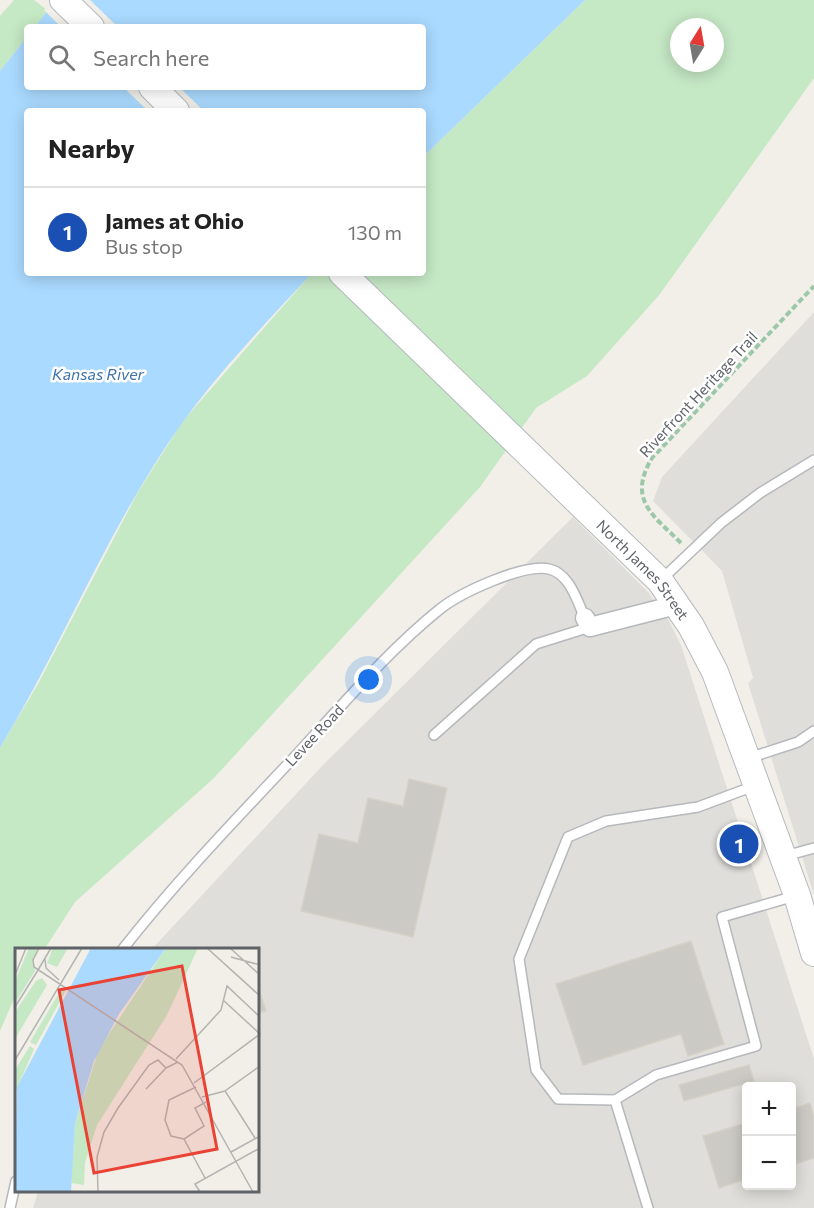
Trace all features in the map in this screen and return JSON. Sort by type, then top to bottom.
[{"type":"main road","points":[[63,0],[88,24]]},
{"type":"main road","points":[[155,90],[173,108]]},
{"type":"main road","name":"North James Street","points":[[345,276],[551,479],[660,582],[691,626],[715,672],[797,895],[814,953]]},
{"type":"street","points":[[587,623],[676,605]]},
{"type":"lane","points":[[660,582],[722,523],[760,494],[814,460]]},
{"type":"lane","name":"Levee Road","points":[[124,948],[158,905],[379,666],[441,608],[481,584],[533,569],[548,568],[561,574],[572,589],[587,623]]},
{"type":"lane","points":[[434,735],[536,644],[587,623]]},
{"type":"lane","points":[[747,759],[798,742],[814,731]]},
{"type":"lane","points":[[757,785],[698,807],[606,820],[568,837],[519,959],[536,1070],[558,1099],[615,1100],[656,1075],[756,1046],[722,917],[797,895]]},
{"type":"lane","points":[[783,856],[814,848]]},
{"type":"lane","points":[[615,1100],[648,1208]]},
{"type":"lane","points":[[10,1208],[15,1186]]},
{"type":"path","name":"Riverfront Heritage Trail","points":[[690,553],[644,505],[640,487],[644,471],[652,458],[814,286]]},
{"type":"shaded area","points":[[814,312],[814,895],[748,683],[753,678],[722,571],[653,501],[662,477]]},
{"type":"shaded area","points":[[573,517],[648,592],[668,619],[681,645],[814,1059],[814,1208],[33,1208],[38,1193],[260,1193],[260,948],[153,948],[323,765]]},
{"type":"green space","points":[[14,0],[34,0],[48,11],[37,24],[24,24],[24,41],[0,71],[0,16]]},
{"type":"green space","points":[[585,0],[814,0],[814,78],[660,294],[587,376],[536,408],[480,487],[214,778],[75,902],[45,948],[15,948],[15,996],[0,1031],[0,748],[38,684],[138,492],[183,421],[309,276],[426,276],[426,154]]},
{"type":"water","name":"Kansas River","points":[[56,0],[585,0],[426,154],[426,108],[24,108],[24,276],[309,276],[213,383],[157,461],[110,542],[0,748],[0,71],[24,41],[24,90],[426,90],[426,24],[37,24]]},
{"type":"pier","points":[[52,0],[90,0],[115,24],[58,24],[44,10]]},
{"type":"pier","points":[[126,90],[182,90],[201,108],[145,108]]},
{"type":"building","points":[[409,779],[447,788],[413,937],[301,911],[319,834],[358,843],[368,798],[403,806]]},
{"type":"building","points":[[691,941],[724,1044],[688,1056],[681,1034],[583,1065],[556,984]]},
{"type":"building","points":[[260,993],[266,1011],[260,1012]]},
{"type":"building","points":[[749,1065],[754,1081],[742,1082],[742,1084],[684,1101],[679,1085]]},
{"type":"building","points":[[810,1103],[814,1117],[814,1158],[796,1164],[796,1136],[796,1108]]},
{"type":"building","points":[[742,1124],[742,1180],[719,1188],[703,1136]]},
{"type":"place","name":"James at Ohio","points":[[739,844]]}]
